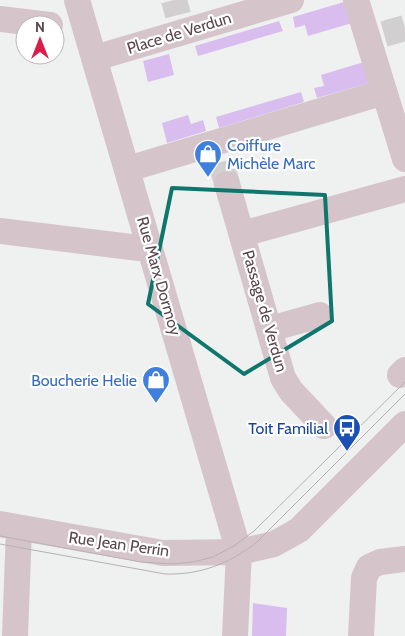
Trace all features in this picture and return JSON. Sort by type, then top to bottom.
[{"type":"street","name":"Rue Marx Dormoy","points":[[77,0],[239,552],[235,636]]},
{"type":"street","name":"Place de Verdun","points":[[95,58],[181,24],[291,0]]},
{"type":"street","points":[[356,0],[376,37],[384,92],[405,160]]},
{"type":"street","points":[[0,19],[15,21]]},
{"type":"street","points":[[65,28],[74,29],[85,26]]},
{"type":"street","points":[[128,169],[221,163],[384,92]]},
{"type":"street","name":"Passage de Verdun","points":[[221,163],[283,378],[291,391],[324,426]]},
{"type":"street","points":[[242,234],[405,189]]},
{"type":"street","points":[[0,231],[139,248],[149,246]]},
{"type":"street","points":[[270,329],[320,315]]},
{"type":"street","name":"Rue Jean Perrin","points":[[9,526],[163,553],[239,552],[274,544],[299,530],[405,424]]},
{"type":"street","points":[[9,526],[15,636]]},
{"type":"street","points":[[361,636],[364,578],[369,567],[380,562],[405,559]]},
{"type":"highlighted area","points":[[172,188],[325,195],[332,321],[244,374],[148,304]]},
{"type":"shaded area","points":[[344,2],[352,23],[308,36],[305,25],[295,28],[293,17]]},
{"type":"shaded area","points":[[279,21],[283,31],[198,56],[195,46]]},
{"type":"shaded area","points":[[169,54],[174,75],[148,82],[143,61]]},
{"type":"shaded area","points":[[364,62],[369,83],[317,98],[314,88],[324,86],[321,75]]},
{"type":"shaded area","points":[[301,92],[304,102],[219,128],[216,117]]},
{"type":"shaded area","points":[[188,115],[191,124],[203,120],[206,131],[167,143],[162,123]]},
{"type":"shaded area","points":[[253,603],[287,608],[286,636],[252,636]]},
{"type":"tunnel","points":[[174,0],[178,15]]},
{"type":"tunnel","points":[[384,34],[405,28]]},
{"type":"tunnel","points":[[221,162],[227,184]]},
{"type":"tram line","points":[[0,536],[141,562],[172,564],[193,562],[213,557],[234,546],[254,531],[405,382]]},
{"type":"tram line","points":[[0,544],[165,574],[190,573],[214,567],[236,556],[257,542],[405,394]]},
{"type":"place","name":"Coiffure Michèle Marc","points":[[208,178]]},
{"type":"place","name":"Boucherie Helie","points":[[156,404]]},
{"type":"place","name":"Toit Familial","points":[[347,452]]}]
